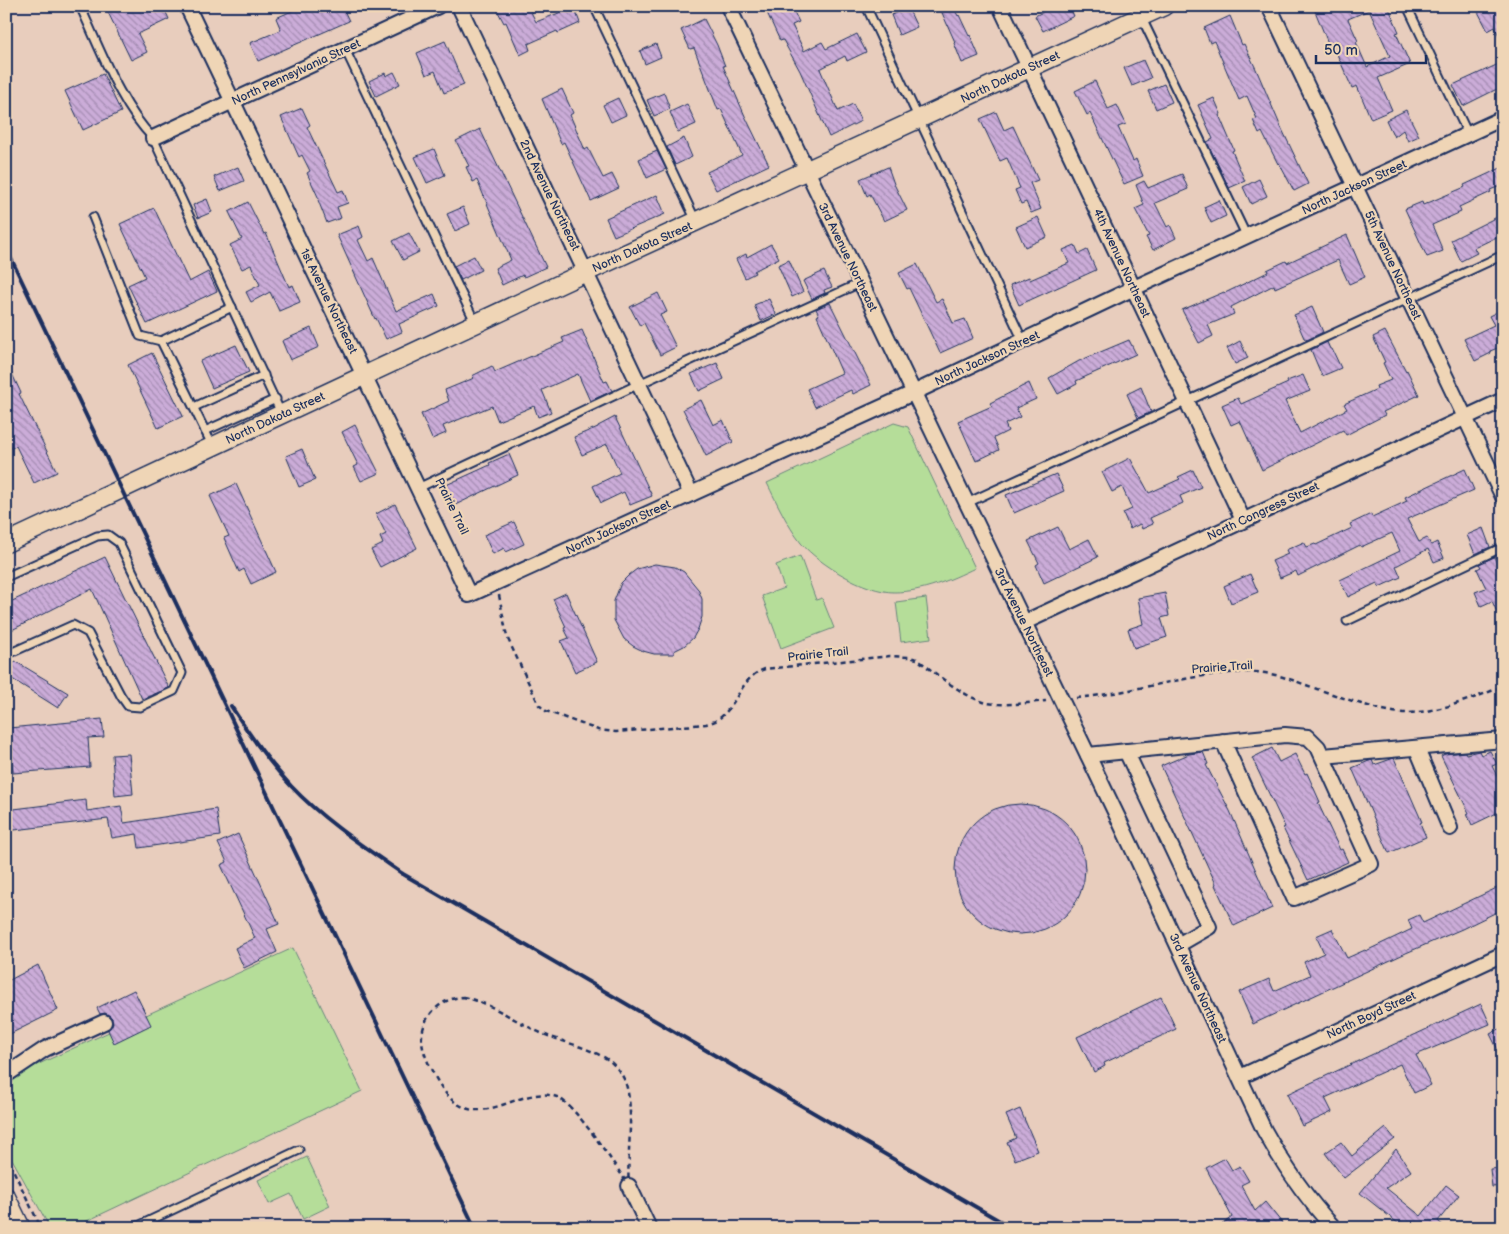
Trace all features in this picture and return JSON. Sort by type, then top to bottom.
[{"type":"street","name":"1st Avenue Northeast","points":[[187,6],[469,595]]},
{"type":"street","name":"North Pennsylvania Street","points":[[153,138],[438,6]]},
{"type":"street","name":"2nd Avenue Northeast","points":[[459,6],[691,494]]},
{"type":"street","name":"3rd Avenue Northeast","points":[[728,6],[1062,699],[1264,1130],[1281,1160],[1302,1190],[1334,1228]]},
{"type":"street","name":"4th Avenue Northeast","points":[[1000,6],[1243,520]]},
{"type":"street","name":"North Dakota Street","points":[[6,543],[121,490],[209,439],[279,407],[365,377],[586,272],[807,172],[1029,68],[1139,12],[1164,6]]},
{"type":"street","name":"5th Avenue Northeast","points":[[1269,6],[1503,496]]},
{"type":"street","name":"North Jackson Street","points":[[469,595],[913,392],[1503,118]]},
{"type":"street","name":"North Congress Street","points":[[1025,622],[1503,400]]},
{"type":"street","points":[[1088,755],[1285,735],[1308,737],[1318,747],[1323,756],[1371,864],[1294,898],[1223,742]]},
{"type":"street","points":[[1323,756],[1503,740]]},
{"type":"street","points":[[1417,749],[1450,828]]},
{"type":"street","points":[[1126,751],[1209,927],[1178,945]]},
{"type":"street","name":"North Boyd Street","points":[[1240,1077],[1503,954]]},
{"type":"street","points":[[6,1074],[45,1049],[104,1022]]},
{"type":"street","points":[[629,1186],[649,1228]]},
{"type":"street","points":[[6,1197],[21,1228]]},
{"type":"lane","points":[[80,6],[127,105],[142,127],[153,138],[279,407]]},
{"type":"lane","points":[[594,6],[697,222]]},
{"type":"lane","points":[[866,6],[1022,341]]},
{"type":"lane","points":[[1407,6],[1468,134]]},
{"type":"lane","points":[[1139,12],[1246,237]]},
{"type":"lane","points":[[345,50],[476,325]]},
{"type":"lane","points":[[94,217],[140,336],[161,342],[232,307]]},
{"type":"lane","points":[[967,503],[1503,254]]},
{"type":"lane","points":[[418,488],[860,283]]},
{"type":"lane","points":[[161,342],[209,439]]},
{"type":"lane","points":[[194,407],[264,375]]},
{"type":"lane","points":[[6,577],[97,536],[108,535],[119,544],[182,673],[174,691],[140,707],[128,706],[88,633],[73,625],[6,655]]},
{"type":"lane","points":[[1347,621],[1503,547]]},
{"type":"lane","points":[[134,1228],[299,1150]]},
{"type":"path","name":"Prairie Trail","points":[[495,584],[500,597],[507,637],[539,705],[546,711],[598,730],[616,732],[706,724],[716,720],[725,712],[748,680],[756,672],[765,669],[890,656],[909,656],[917,659],[957,689],[986,702],[1026,703],[1108,695],[1189,677],[1249,672],[1273,674],[1379,708],[1408,713],[1470,700],[1503,686]]},
{"type":"path","points":[[463,997],[477,1000],[542,1033],[591,1051],[617,1068],[628,1092],[627,1168],[629,1186],[578,1116],[558,1097],[528,1096],[501,1105],[474,1110],[463,1107],[451,1099],[442,1087],[424,1052],[423,1031],[426,1020],[434,1008],[452,998],[463,997]]},
{"type":"path","points":[[6,1156],[40,1228]]},
{"type":"green space","points":[[894,423],[908,427],[975,568],[926,588],[894,592],[882,591],[857,582],[819,560],[801,543],[791,529],[767,483]]},
{"type":"green space","points":[[800,556],[816,600],[822,598],[834,628],[781,648],[762,596],[784,588],[776,565]]},
{"type":"green space","points":[[926,598],[931,638],[901,642],[896,602]]},
{"type":"green space","points":[[293,948],[362,1091],[72,1228],[50,1228],[6,1148],[6,1079]]},
{"type":"green space","points":[[307,1157],[330,1206],[303,1219],[291,1194],[269,1204],[258,1180]]},
{"type":"building","points":[[105,6],[163,6],[169,19],[138,34],[147,52],[131,60]]},
{"type":"building","points":[[303,6],[316,6],[318,12],[329,6],[342,6],[349,21],[258,61],[250,43],[281,30],[276,18]]},
{"type":"building","points":[[495,6],[528,6],[536,22],[574,7],[580,23],[528,44],[530,50],[520,55],[506,22],[504,23]]},
{"type":"building","points":[[764,6],[791,6],[799,22],[792,25],[804,51],[822,42],[826,49],[857,34],[866,52],[847,61],[845,56],[820,69],[838,111],[853,104],[861,121],[829,137],[800,71],[783,40],[780,41]]},
{"type":"building","points":[[939,6],[953,6],[970,35],[979,56],[962,63]]},
{"type":"building","points":[[1054,6],[1069,6],[1074,16],[1043,31],[1035,16]]},
{"type":"building","points":[[1313,6],[1388,6],[1399,32],[1396,33],[1410,64],[1378,78],[1392,110],[1371,119],[1357,86],[1352,88],[1336,52],[1332,53]],"holes":[[[1369,10],[1390,56],[1367,67],[1348,19]]]},
{"type":"building","points":[[1475,6],[1503,6],[1503,45],[1495,27],[1488,31]]},
{"type":"building","points":[[908,8],[917,27],[899,35],[891,15]]},
{"type":"building","points":[[1230,16],[1308,184],[1294,191],[1262,132],[1259,134],[1253,120],[1257,119],[1247,96],[1239,100],[1214,41],[1210,43],[1204,28]]},
{"type":"building","points":[[704,19],[717,45],[725,66],[723,66],[745,116],[769,165],[716,190],[707,172],[742,155],[721,109],[718,110],[694,48],[690,49],[681,30]]},
{"type":"building","points":[[445,41],[464,85],[444,93],[435,71],[426,75],[417,53]]},
{"type":"building","points":[[656,44],[661,57],[645,64],[640,51]]},
{"type":"building","points":[[1143,60],[1151,78],[1132,86],[1124,68]]},
{"type":"building","points":[[1503,62],[1503,86],[1463,106],[1453,85]]},
{"type":"building","points":[[394,72],[400,84],[376,96],[369,81],[385,73],[386,76]]},
{"type":"building","points":[[103,74],[121,112],[83,130],[65,91]]},
{"type":"building","points":[[1095,81],[1108,109],[1117,105],[1126,124],[1118,127],[1133,161],[1136,159],[1143,176],[1124,184],[1090,113],[1087,115],[1075,91]]},
{"type":"building","points":[[1164,84],[1172,102],[1156,109],[1148,91]]},
{"type":"building","points":[[562,89],[573,113],[570,115],[585,150],[588,148],[603,178],[612,174],[619,188],[591,201],[564,142],[561,144],[542,99]]},
{"type":"building","points":[[664,93],[670,109],[654,116],[647,100]]},
{"type":"building","points":[[618,98],[626,115],[611,122],[603,105]]},
{"type":"building","points":[[1214,98],[1234,150],[1232,151],[1245,181],[1229,188],[1207,142],[1213,139],[1198,105]]},
{"type":"building","points":[[687,104],[696,124],[678,132],[670,112]]},
{"type":"building","points":[[302,108],[310,125],[307,127],[338,192],[343,190],[348,203],[337,207],[341,218],[327,223],[307,173],[310,171],[302,155],[299,157],[281,117]]},
{"type":"building","points":[[1406,110],[1419,136],[1408,141],[1403,130],[1394,137],[1386,120]]},
{"type":"building","points":[[996,112],[1004,130],[1013,126],[1038,180],[1030,183],[1041,209],[1031,213],[1026,202],[1021,204],[1015,190],[1020,188],[1007,158],[1000,161],[980,119]]},
{"type":"building","points":[[480,129],[546,267],[502,285],[495,268],[511,260],[477,180],[473,182],[466,167],[469,166],[456,141]]},
{"type":"building","points":[[684,138],[692,157],[675,165],[667,147]]},
{"type":"building","points":[[434,149],[445,175],[427,183],[415,157]]},
{"type":"building","points":[[657,151],[666,169],[647,178],[639,159]]},
{"type":"building","points":[[238,167],[244,181],[220,191],[214,177]]},
{"type":"building","points":[[888,167],[907,210],[884,221],[870,194],[867,196],[860,179]]},
{"type":"building","points":[[1503,167],[1503,185],[1459,207],[1461,212],[1432,225],[1443,251],[1427,257],[1405,209],[1422,202],[1423,205],[1465,187],[1464,185]]},
{"type":"building","points":[[1182,174],[1188,189],[1155,203],[1167,227],[1170,225],[1176,238],[1153,250],[1146,237],[1149,236],[1135,209],[1144,205],[1136,185],[1144,181],[1148,188]]},
{"type":"building","points":[[1259,179],[1267,196],[1251,204],[1243,187]]},
{"type":"building","points":[[657,195],[665,214],[614,236],[606,218]]},
{"type":"building","points":[[207,199],[212,212],[198,218],[193,205]]},
{"type":"building","points":[[1219,200],[1226,216],[1211,223],[1204,207]]},
{"type":"building","points":[[248,202],[264,234],[266,233],[289,287],[293,285],[300,302],[279,311],[270,292],[251,302],[246,292],[260,285],[251,265],[242,269],[230,245],[242,239],[229,212]]},
{"type":"building","points":[[463,207],[470,224],[455,231],[447,214]]},
{"type":"building","points":[[154,208],[189,282],[208,272],[217,291],[147,324],[128,285],[145,277],[120,224]]},
{"type":"building","points":[[1503,214],[1503,234],[1474,248],[1477,253],[1461,261],[1451,240]]},
{"type":"building","points":[[1038,217],[1047,237],[1025,247],[1016,227]]},
{"type":"building","points":[[359,226],[363,237],[358,240],[368,261],[373,258],[396,311],[434,294],[439,306],[399,324],[402,332],[386,339],[337,235]]},
{"type":"building","points":[[409,233],[419,252],[403,260],[393,241]]},
{"type":"building","points":[[1347,235],[1365,277],[1349,284],[1338,260],[1275,288],[1274,285],[1231,307],[1234,314],[1208,325],[1213,336],[1199,343],[1182,310],[1225,293],[1268,272],[1267,270],[1286,261],[1287,263]]},
{"type":"building","points":[[771,244],[779,258],[745,278],[736,259],[746,254],[747,257]]},
{"type":"building","points":[[1075,245],[1079,254],[1087,250],[1096,270],[1019,305],[1010,285],[1029,277],[1030,280],[1069,263],[1063,250]]},
{"type":"building","points":[[474,256],[481,270],[461,280],[454,266]]},
{"type":"building","points":[[789,260],[803,292],[792,297],[778,265]]},
{"type":"building","points":[[917,264],[936,302],[942,299],[953,323],[965,319],[973,338],[940,353],[909,288],[907,289],[899,273]]},
{"type":"building","points":[[824,271],[832,287],[824,290],[825,293],[812,299],[803,281]]},
{"type":"building","points":[[658,293],[667,312],[660,315],[676,347],[660,355],[644,323],[640,326],[630,307]]},
{"type":"building","points":[[769,299],[776,314],[761,321],[754,305]]},
{"type":"building","points":[[830,303],[871,385],[853,394],[851,390],[815,407],[807,389],[842,373],[817,316],[819,315],[816,309]]},
{"type":"building","points":[[1312,307],[1323,332],[1307,340],[1304,338],[1294,315]]},
{"type":"building","points":[[1503,309],[1503,346],[1490,351],[1491,353],[1475,361],[1464,339],[1494,325],[1489,316]]},
{"type":"building","points":[[311,328],[319,347],[290,360],[282,341]]},
{"type":"building","points":[[582,330],[604,382],[607,381],[612,391],[590,401],[578,374],[542,390],[551,412],[538,417],[534,406],[498,421],[492,406],[443,426],[446,433],[432,439],[421,414],[449,401],[445,390],[474,378],[472,376],[492,366],[495,372],[564,342],[562,338]]},
{"type":"building","points":[[1385,331],[1419,395],[1383,412],[1385,415],[1346,435],[1343,430],[1262,470],[1240,421],[1231,425],[1222,405],[1238,398],[1241,404],[1303,375],[1310,391],[1285,401],[1300,433],[1347,409],[1344,404],[1377,389],[1376,386],[1391,380],[1373,337]]},
{"type":"building","points":[[1129,340],[1136,354],[1076,381],[1077,384],[1058,394],[1049,378],[1079,361]]},
{"type":"building","points":[[1240,341],[1248,358],[1235,364],[1227,348]]},
{"type":"building","points":[[1327,342],[1341,368],[1322,376],[1311,350]]},
{"type":"building","points":[[236,345],[249,372],[212,388],[200,361]]},
{"type":"building","points":[[152,353],[183,416],[158,428],[128,365]]},
{"type":"building","points":[[6,361],[21,393],[19,394],[57,472],[34,483],[16,446],[6,450]]},
{"type":"building","points":[[717,363],[724,379],[699,391],[691,374]]},
{"type":"building","points":[[1029,383],[1036,399],[1016,408],[1020,417],[1005,424],[1008,431],[994,438],[999,450],[976,461],[958,421],[992,406],[990,403]]},
{"type":"building","points":[[1141,387],[1151,412],[1138,418],[1127,394]]},
{"type":"building","points":[[701,400],[713,425],[723,420],[733,442],[706,456],[683,409]]},
{"type":"building","points":[[615,417],[652,496],[630,505],[624,492],[601,503],[593,486],[620,473],[607,444],[582,455],[574,437],[598,427]]},
{"type":"building","points":[[355,425],[379,473],[361,481],[354,467],[358,465],[342,432]]},
{"type":"building","points":[[302,449],[315,480],[299,487],[286,456]]},
{"type":"building","points":[[509,454],[518,475],[453,506],[444,486]]},
{"type":"building","points":[[1130,458],[1149,493],[1180,479],[1178,477],[1193,470],[1201,487],[1180,496],[1183,503],[1150,518],[1153,524],[1142,529],[1140,524],[1130,529],[1123,513],[1132,509],[1122,487],[1112,492],[1102,472]]},
{"type":"building","points":[[1465,469],[1474,490],[1407,519],[1419,542],[1427,538],[1431,545],[1437,542],[1444,558],[1434,562],[1428,549],[1396,566],[1401,577],[1379,587],[1377,583],[1348,597],[1340,580],[1400,551],[1392,533],[1361,547],[1360,545],[1298,576],[1296,571],[1280,578],[1272,561],[1288,554],[1286,550],[1304,542],[1307,547],[1316,545],[1352,528],[1350,524],[1371,514],[1372,517],[1407,501],[1405,497]]},
{"type":"building","points":[[1056,474],[1064,491],[1014,513],[1006,495]]},
{"type":"building","points":[[236,484],[276,572],[251,584],[244,569],[239,572],[224,538],[229,536],[210,496]]},
{"type":"building","points":[[395,504],[417,548],[380,567],[371,550],[383,544],[380,537],[386,534],[376,514]]},
{"type":"building","points":[[514,522],[524,544],[506,552],[504,548],[493,554],[484,535]]},
{"type":"building","points":[[1058,527],[1069,549],[1089,539],[1098,557],[1044,583],[1036,565],[1039,563],[1028,541]]},
{"type":"building","points":[[1483,528],[1490,547],[1475,554],[1467,535]]},
{"type":"building","points":[[105,557],[169,688],[142,699],[92,589],[6,633],[6,604]]},
{"type":"building","points":[[1494,557],[1503,577],[1503,625],[1492,601],[1481,606],[1475,592],[1486,588],[1477,569],[1481,567],[1479,564]]},
{"type":"building","points":[[655,564],[675,567],[684,572],[698,589],[702,599],[702,617],[698,629],[693,638],[684,646],[674,651],[674,654],[654,654],[633,646],[624,639],[614,620],[614,601],[621,583],[637,569]]},
{"type":"building","points":[[1250,574],[1258,592],[1231,603],[1224,586]]},
{"type":"building","points":[[566,593],[597,662],[575,672],[561,641],[569,638],[553,599]]},
{"type":"building","points":[[1165,593],[1169,616],[1161,618],[1167,637],[1134,648],[1128,629],[1143,624],[1138,598]]},
{"type":"building","points":[[15,661],[68,693],[58,708],[6,675]]},
{"type":"building","points":[[102,719],[104,737],[88,738],[90,767],[13,773],[9,728]]},
{"type":"building","points":[[1272,748],[1279,762],[1295,754],[1305,774],[1307,773],[1320,802],[1318,803],[1340,850],[1342,849],[1348,862],[1308,880],[1252,758]]},
{"type":"building","points":[[1479,751],[1481,755],[1490,751],[1497,764],[1492,766],[1503,788],[1503,810],[1472,825],[1467,814],[1469,813],[1441,756]]},
{"type":"building","points":[[1203,752],[1208,764],[1206,765],[1230,811],[1272,908],[1234,926],[1161,766],[1189,754]]},
{"type":"building","points":[[129,754],[133,794],[115,796],[112,755]]},
{"type":"building","points":[[1394,758],[1422,822],[1420,823],[1426,837],[1389,853],[1352,768],[1372,760],[1374,765]]},
{"type":"building","points":[[86,800],[87,811],[121,806],[124,823],[216,809],[220,836],[139,848],[137,834],[112,838],[108,819],[6,831],[6,810]]},
{"type":"building","points":[[1020,804],[1033,805],[1045,809],[1066,823],[1080,844],[1084,856],[1084,882],[1080,894],[1066,915],[1045,929],[1033,933],[1020,934],[1007,933],[995,929],[974,915],[960,894],[956,882],[955,869],[956,856],[960,844],[974,823],[995,809],[1007,805]]},
{"type":"building","points":[[238,834],[279,924],[267,929],[277,952],[244,968],[235,948],[255,938],[221,865],[227,862],[218,843]]},
{"type":"building","points":[[1503,885],[1503,909],[1253,1024],[1239,992],[1269,979],[1274,991],[1310,975],[1304,962],[1324,953],[1316,936],[1332,929],[1347,958],[1412,929],[1408,920],[1419,915],[1423,923]]},
{"type":"building","points":[[38,965],[58,1010],[6,1036],[6,982]]},
{"type":"building","points":[[134,990],[151,1025],[114,1043],[108,1030],[113,1023],[112,1018],[105,1013],[100,1014],[97,1008]]},
{"type":"building","points":[[1161,997],[1176,1029],[1104,1063],[1105,1066],[1094,1072],[1077,1037]]},
{"type":"building","points":[[1481,1004],[1490,1024],[1416,1055],[1431,1085],[1414,1093],[1400,1064],[1325,1098],[1332,1112],[1302,1126],[1287,1094]]},
{"type":"building","points":[[1503,1027],[1503,1060],[1490,1034]]},
{"type":"building","points":[[1020,1109],[1038,1151],[1015,1160],[1007,1142],[1016,1138],[1006,1115]]},
{"type":"building","points":[[1386,1128],[1395,1139],[1344,1178],[1325,1153],[1341,1142],[1352,1156]]},
{"type":"building","points":[[1396,1149],[1411,1171],[1386,1188],[1421,1216],[1446,1185],[1459,1195],[1438,1221],[1446,1228],[1404,1228],[1360,1193]]},
{"type":"building","points":[[1225,1158],[1232,1170],[1240,1166],[1249,1181],[1241,1185],[1255,1211],[1265,1202],[1286,1228],[1217,1228],[1232,1217],[1206,1168]]},
{"type":"building","points":[[1503,1168],[1503,1186],[1492,1187],[1490,1169]]},
{"type":"railway","points":[[6,248],[475,1228]]},
{"type":"railway","points":[[231,706],[267,757],[303,798],[344,833],[403,874],[1012,1228]]}]
